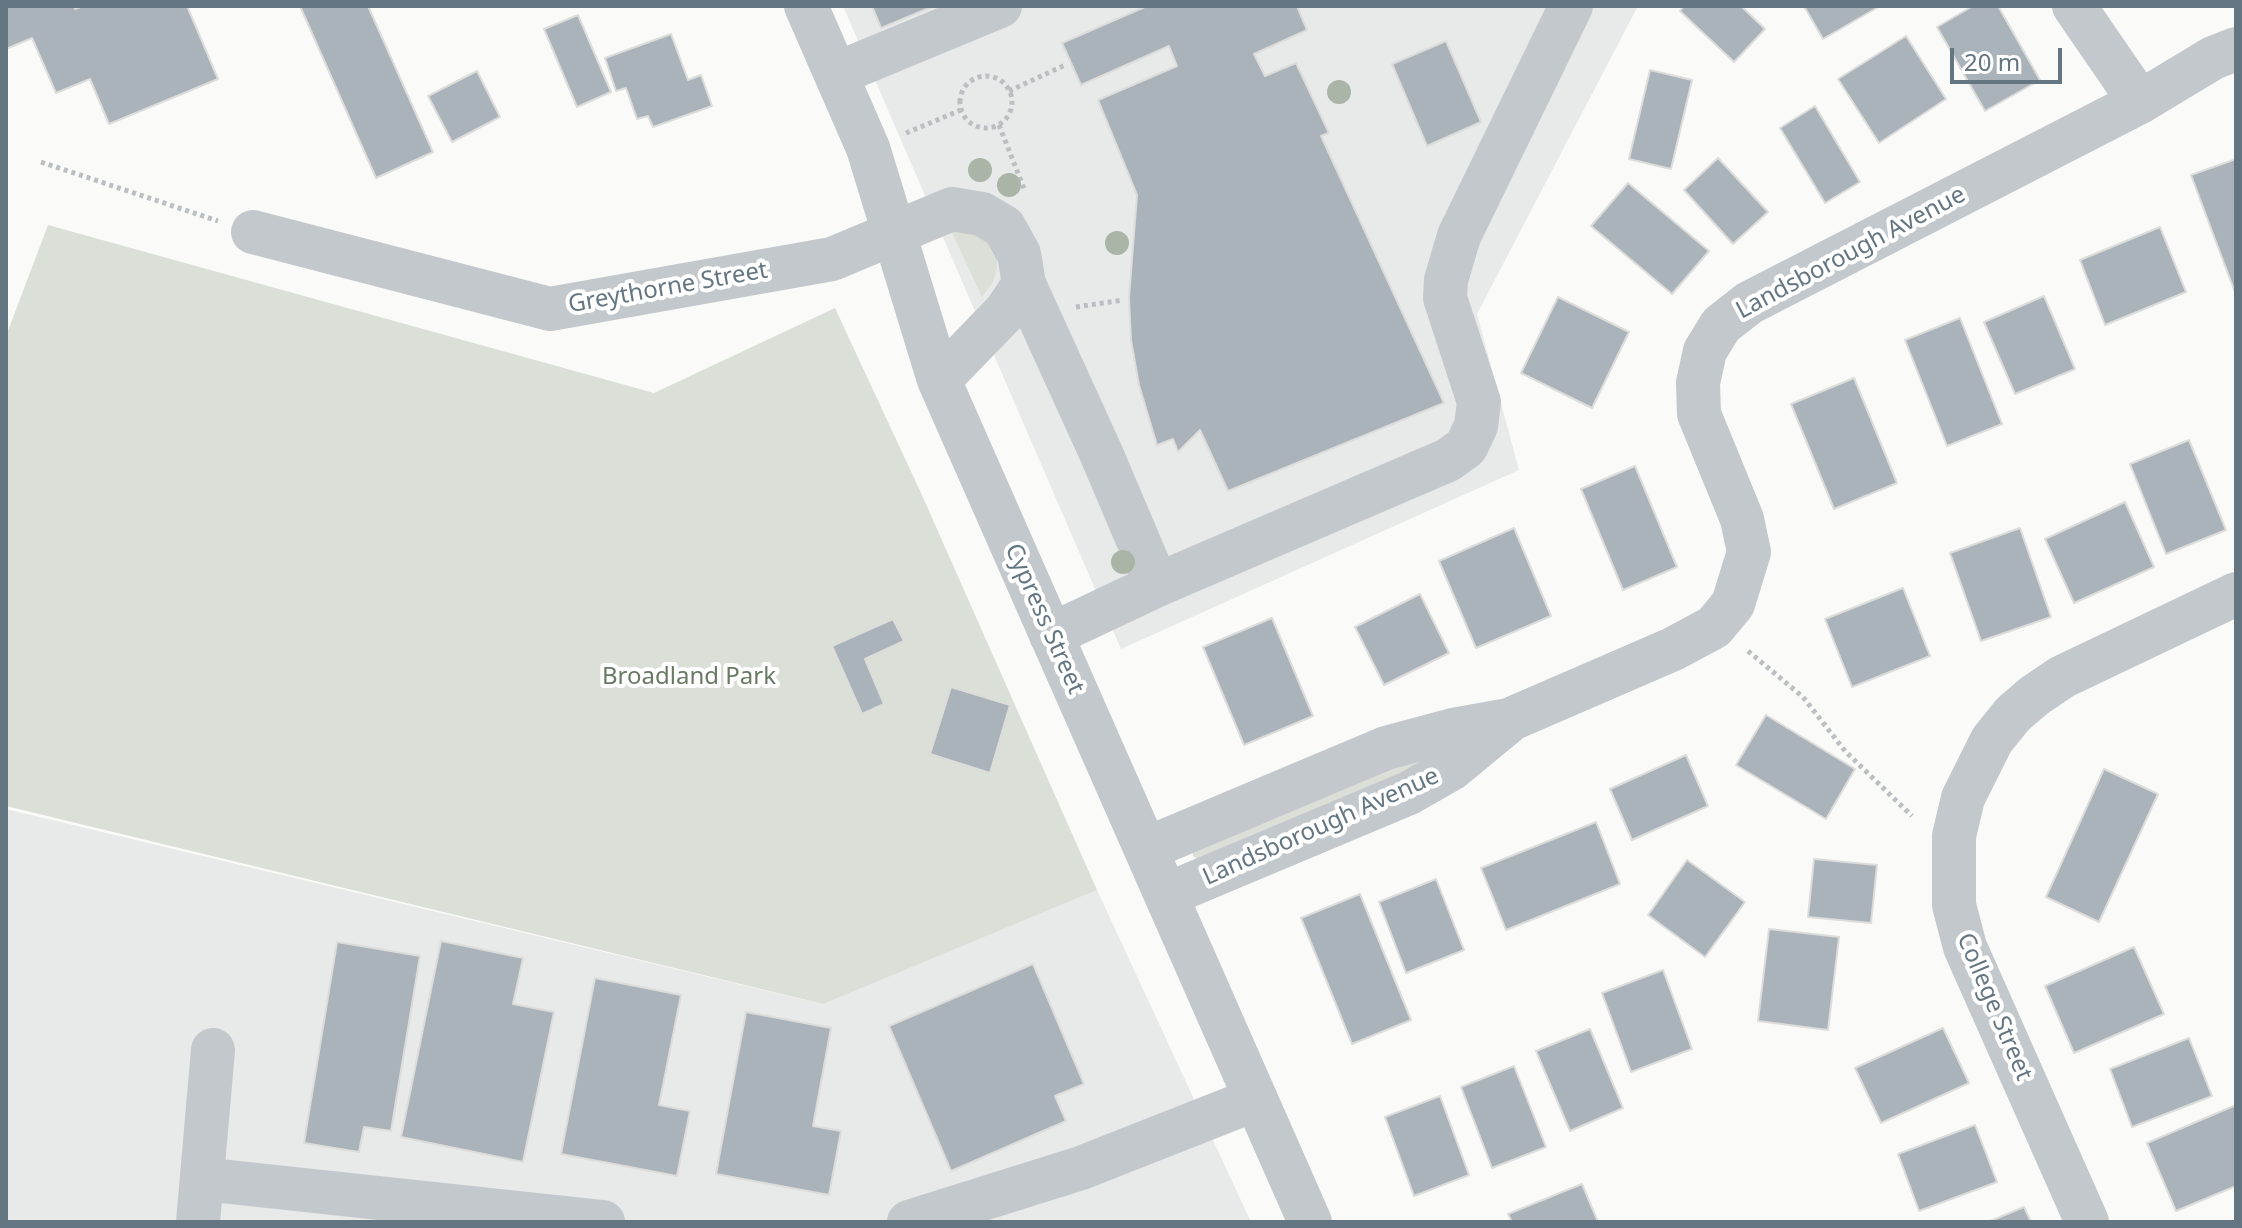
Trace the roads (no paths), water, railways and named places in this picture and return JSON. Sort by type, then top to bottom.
[{"type":"street","name":"Cypress Street","points":[[806,6],[868,148],[939,380],[1310,1222]]},
{"type":"street","points":[[836,74],[1000,6]]},
{"type":"street","points":[[1051,635],[1157,585],[1448,460],[1466,447],[1476,426],[1479,402],[1445,298],[1446,280],[1459,236],[1571,6]]},
{"type":"street","points":[[2074,6],[2140,102]]},
{"type":"street","name":"Landsborough Avenue","points":[[1146,849],[1386,748],[1453,730],[1509,720],[1673,649],[1714,627],[1733,604],[1749,552],[1742,519],[1699,414],[1698,383],[1705,351],[1721,325],[1749,303],[2140,102],[2225,54],[2236,16]]},
{"type":"street","name":"Greythorne Street","points":[[253,232],[550,309],[832,259],[952,209],[982,214],[1004,227],[1019,254],[1024,284],[1157,585]]},
{"type":"street","points":[[939,380],[1006,311],[1024,284]]},
{"type":"street","name":"College Street","points":[[2087,1222],[1965,947],[1954,905],[1954,836],[1963,798],[1992,740],[2013,714],[2034,696],[2062,677],[2236,594]]},
{"type":"street","name":"Landsborough Avenue","points":[[1166,895],[1409,793],[1451,769],[1509,720]]},
{"type":"street","points":[[198,1222],[213,1050]]},
{"type":"street","points":[[909,1222],[1081,1168],[1256,1099]]},
{"type":"street","points":[[202,1179],[603,1222]]},
{"type":"park label","name":"Broadland Park","points":[[689,677]]}]
